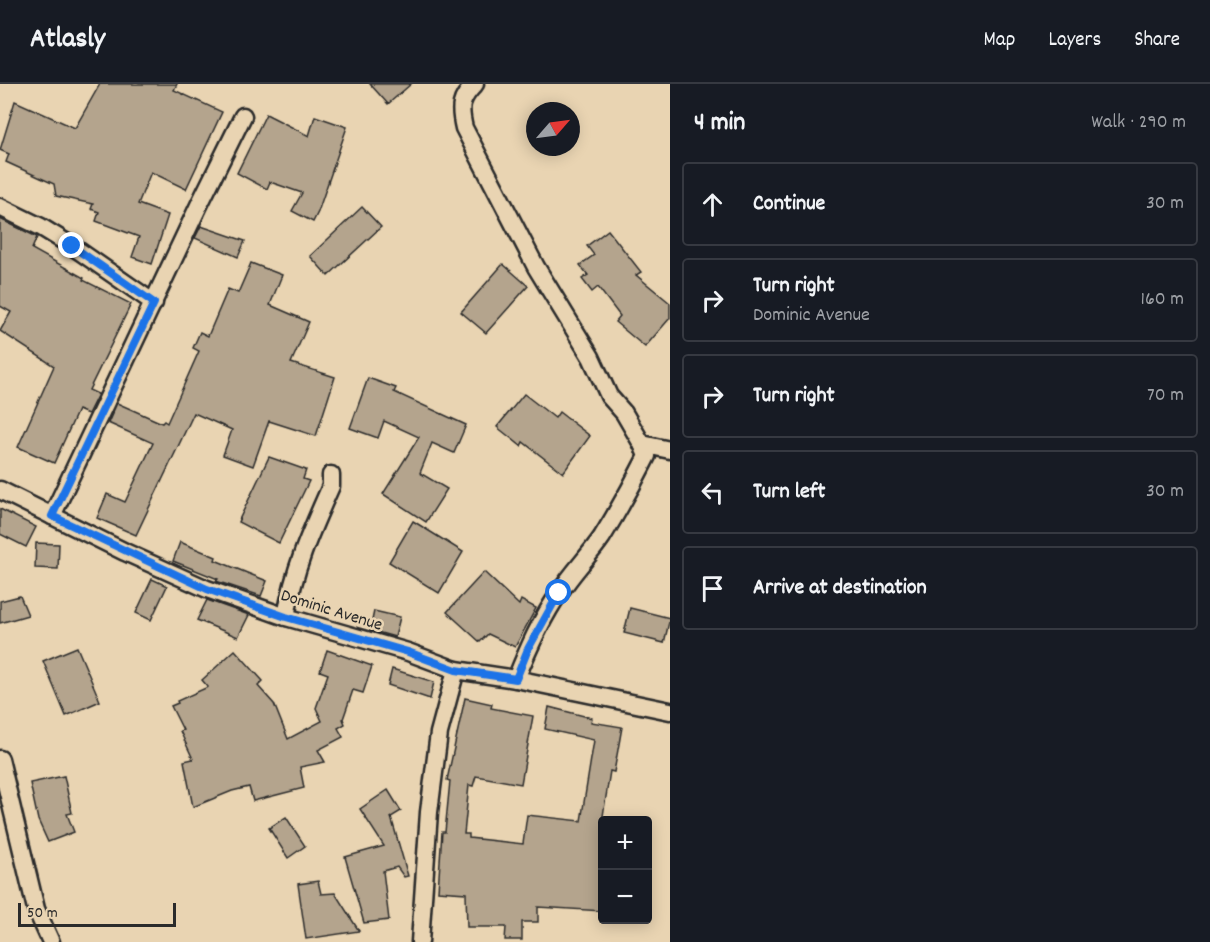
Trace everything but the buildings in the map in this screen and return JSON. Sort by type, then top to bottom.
[{"type":"street","points":[[475,84],[464,95],[460,111],[464,128],[536,267],[591,357],[609,396],[624,413],[647,456],[633,485],[601,538],[559,593],[528,649],[516,679]]},
{"type":"street","points":[[52,516],[243,116]]},
{"type":"street","points":[[0,207],[72,246],[154,303]]},
{"type":"street","points":[[642,444],[670,450]]},
{"type":"street","points":[[286,617],[292,585],[304,547],[331,486],[332,476]]},
{"type":"street","name":"Dominic Avenue","points":[[0,490],[207,589],[286,617],[408,652],[456,670],[516,679],[670,711]]},
{"type":"street","points":[[420,942],[429,812],[439,733],[456,670]]},
{"type":"street","points":[[0,759],[36,909],[51,942]]},
{"type":"route","points":[[72,246],[154,303],[52,516],[207,589],[286,617],[408,652],[456,670],[516,679],[528,649],[559,593]]}]
